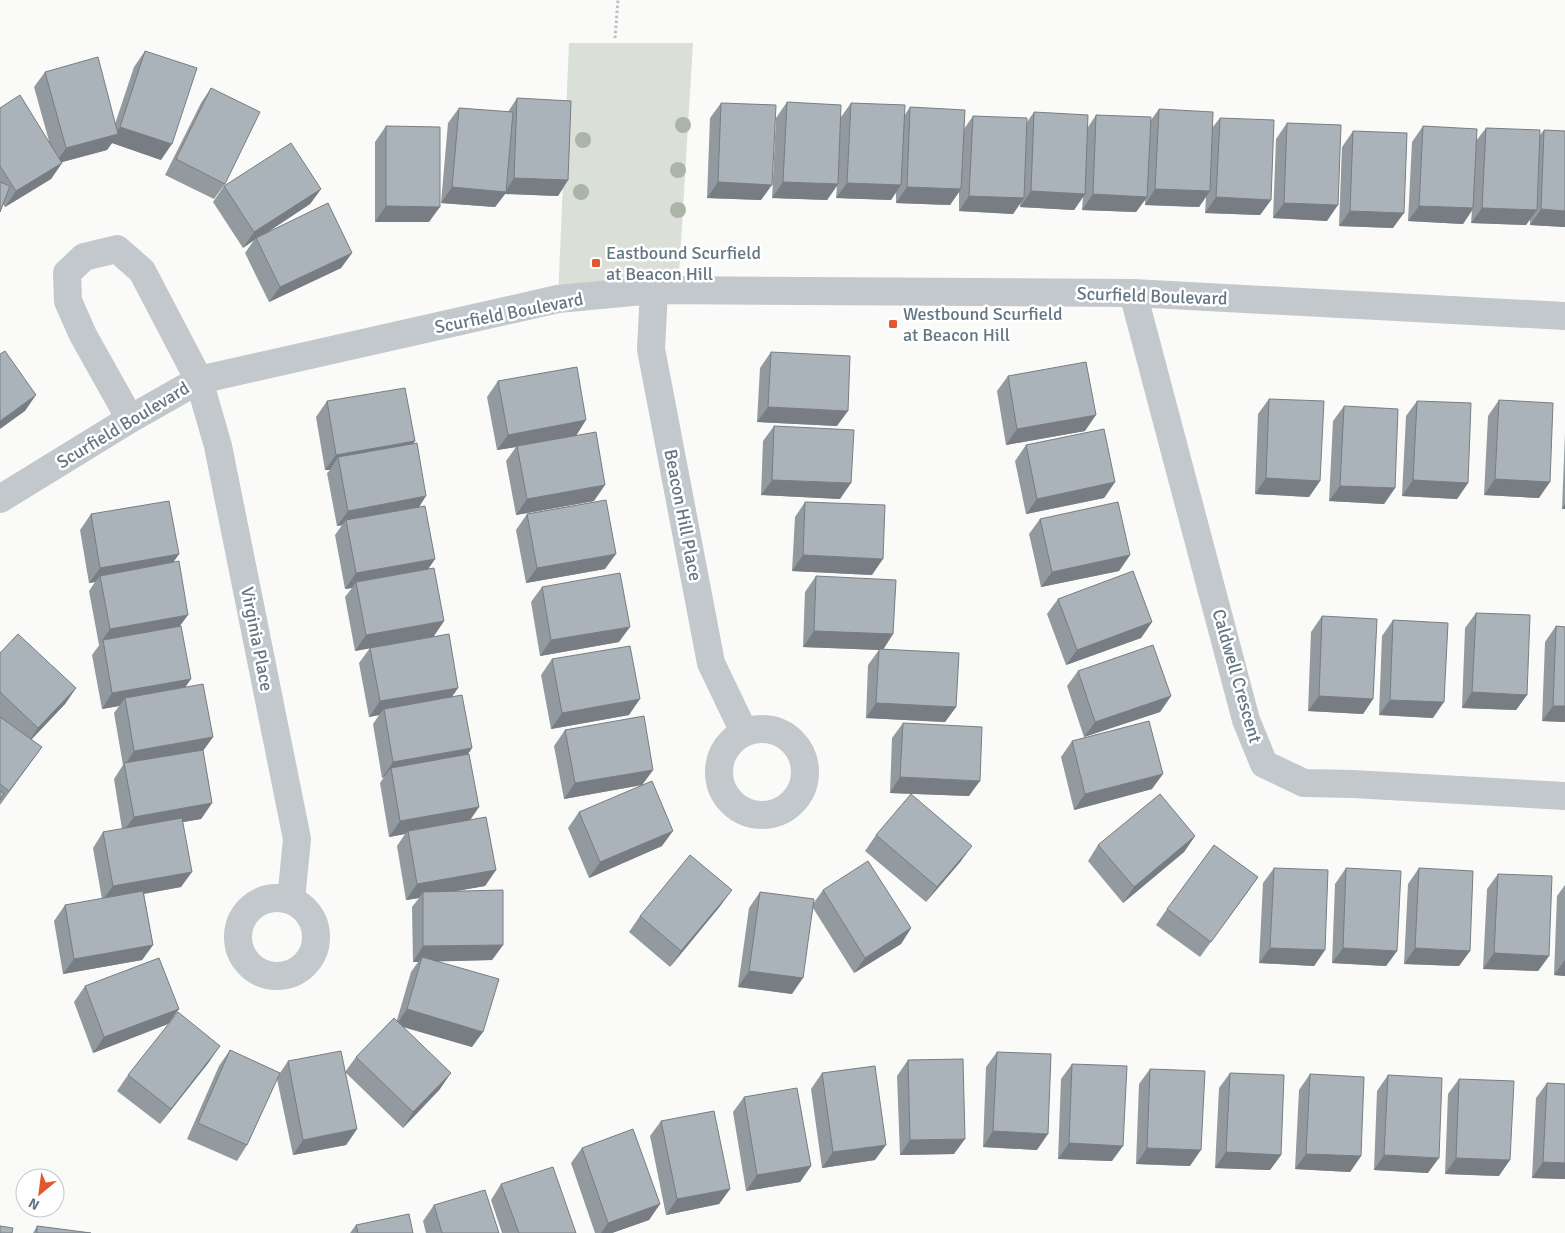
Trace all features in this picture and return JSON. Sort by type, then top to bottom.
[{"type":"street","name":"Virginia Place","points":[[130,419],[83,335],[68,302],[67,273],[84,257],[117,249],[142,271],[199,380],[218,446],[297,839],[291,900]]},
{"type":"street","name":"Scurfield Boulevard","points":[[0,499],[130,419],[199,380],[558,299],[654,290],[1133,293],[1565,316]]},
{"type":"street","name":"Beacon Hill Place","points":[[654,290],[651,349],[711,664],[744,732]]},
{"type":"street","name":"Caldwell Crescent","points":[[1133,293],[1246,720],[1264,764],[1304,783],[1565,796]]},
{"type":"path","points":[[615,38],[618,0]]},
{"type":"shaded area","points":[[569,43],[693,43],[678,291],[558,299]]},
{"type":"building","points":[[145,51],[197,68],[172,144],[120,127]]},
{"type":"building","points":[[98,57],[118,134],[66,148],[45,72]]},
{"type":"building","points":[[211,88],[260,112],[225,184],[176,159]]},
{"type":"building","points":[[20,95],[62,163],[16,191],[0,166],[0,108]]},
{"type":"building","points":[[517,98],[571,101],[568,180],[514,178]]},
{"type":"building","points":[[787,102],[841,105],[838,184],[783,182]]},
{"type":"building","points":[[721,103],[776,105],[772,185],[718,182]]},
{"type":"building","points":[[851,103],[905,105],[901,185],[847,183]]},
{"type":"building","points":[[910,107],[965,110],[961,189],[907,187]]},
{"type":"building","points":[[459,108],[513,112],[506,192],[452,187]]},
{"type":"building","points":[[1159,109],[1213,112],[1210,191],[1155,189]]},
{"type":"building","points":[[1034,112],[1088,115],[1085,194],[1031,191]]},
{"type":"building","points":[[1096,115],[1151,117],[1147,197],[1093,194]]},
{"type":"building","points":[[973,116],[1027,118],[1024,198],[969,196]]},
{"type":"building","points":[[1220,118],[1274,120],[1271,200],[1216,197]]},
{"type":"building","points":[[1287,123],[1341,125],[1338,205],[1284,203]]},
{"type":"building","points":[[386,126],[440,127],[440,207],[386,206]]},
{"type":"building","points":[[1423,126],[1477,129],[1473,208],[1419,206]]},
{"type":"building","points":[[1486,128],[1540,130],[1537,210],[1482,208]]},
{"type":"building","points":[[1544,130],[1565,131],[1565,211],[1541,209]]},
{"type":"building","points":[[1353,131],[1407,133],[1404,213],[1350,211]]},
{"type":"building","points":[[291,143],[321,189],[254,232],[224,186]]},
{"type":"building","points":[[0,182],[10,186],[0,212]]},
{"type":"building","points":[[328,203],[352,253],[280,287],[256,238]]},
{"type":"building","points":[[5,351],[36,395],[0,421],[0,354]]},
{"type":"building","points":[[771,352],[850,356],[848,411],[768,407]]},
{"type":"building","points":[[1086,362],[1096,415],[1017,429],[1008,376]]},
{"type":"building","points":[[577,367],[586,420],[508,435],[498,381]]},
{"type":"building","points":[[405,388],[415,441],[336,455],[327,401]]},
{"type":"building","points":[[1269,399],[1324,401],[1320,481],[1266,478]]},
{"type":"building","points":[[1499,400],[1553,403],[1550,482],[1495,479]]},
{"type":"building","points":[[1417,401],[1471,403],[1468,483],[1413,480]]},
{"type":"building","points":[[1344,406],[1398,409],[1395,488],[1340,486]]},
{"type":"building","points":[[774,426],[854,430],[851,483],[772,480]]},
{"type":"building","points":[[1104,429],[1115,482],[1037,499],[1026,445]]},
{"type":"building","points":[[596,432],[605,485],[527,499],[517,446]]},
{"type":"building","points":[[417,443],[426,496],[348,511],[338,457]]},
{"type":"building","points":[[606,500],[616,554],[537,568],[527,514]]},
{"type":"building","points":[[169,501],[179,554],[100,568],[91,514]]},
{"type":"building","points":[[805,502],[885,505],[883,559],[803,555]]},
{"type":"building","points":[[1118,502],[1130,555],[1052,572],[1040,519]]},
{"type":"building","points":[[425,506],[435,559],[356,573],[346,520]]},
{"type":"building","points":[[179,561],[188,615],[110,629],[100,576]]},
{"type":"building","points":[[434,568],[444,621],[366,635],[356,582]]},
{"type":"building","points":[[1133,571],[1152,622],[1077,650],[1058,599]]},
{"type":"building","points":[[620,573],[630,627],[551,640],[542,587]]},
{"type":"building","points":[[816,576],[896,580],[893,634],[814,631]]},
{"type":"building","points":[[1476,613],[1530,615],[1527,695],[1472,692]]},
{"type":"building","points":[[1322,616],[1377,619],[1373,699],[1319,696]]},
{"type":"building","points":[[1393,620],[1448,623],[1444,702],[1390,700]]},
{"type":"building","points":[[181,626],[191,679],[112,693],[103,640]]},
{"type":"building","points":[[1556,626],[1565,627],[1565,706],[1553,706]]},
{"type":"building","points":[[18,634],[76,688],[38,728],[0,692],[0,653]]},
{"type":"building","points":[[449,634],[458,688],[380,701],[370,648]]},
{"type":"building","points":[[1153,645],[1171,696],[1095,722],[1078,671]]},
{"type":"building","points":[[630,646],[640,699],[562,713],[552,659]]},
{"type":"building","points":[[879,649],[959,653],[956,707],[876,703]]},
{"type":"building","points":[[203,684],[213,737],[134,751],[125,698]]},
{"type":"building","points":[[462,695],[472,748],[393,762],[384,709]]},
{"type":"building","points":[[644,716],[653,770],[575,783],[565,730]]},
{"type":"building","points":[[0,717],[42,747],[9,791],[0,784]]},
{"type":"building","points":[[1149,721],[1163,774],[1085,794],[1072,741]]},
{"type":"building","points":[[903,723],[982,727],[980,781],[900,777]]},
{"type":"building","points":[[203,750],[212,803],[134,817],[124,763]]},
{"type":"building","points":[[469,754],[479,807],[400,821],[391,768]]},
{"type":"building","points":[[652,781],[673,831],[600,862],[579,812]]},
{"type":"building","points":[[0,791],[4,793],[0,800]]},
{"type":"building","points":[[911,794],[972,846],[937,887],[876,835]]},
{"type":"building","points":[[1160,794],[1195,836],[1134,887],[1098,845]]},
{"type":"building","points":[[486,817],[496,870],[417,884],[408,831]]},
{"type":"building","points":[[182,818],[192,872],[113,886],[103,832]]},
{"type":"building","points":[[1214,845],[1258,877],[1211,942],[1167,909]]},
{"type":"building","points":[[690,855],[732,890],[681,951],[640,916]]},
{"type":"building","points":[[868,861],[911,928],[865,958],[823,890]]},
{"type":"building","points":[[1274,868],[1328,870],[1325,950],[1270,948]]},
{"type":"building","points":[[1346,868],[1401,871],[1397,951],[1343,948]]},
{"type":"building","points":[[1419,868],[1473,871],[1470,951],[1415,948]]},
{"type":"building","points":[[1498,874],[1552,876],[1549,956],[1494,953]]},
{"type":"building","points":[[503,890],[503,945],[423,946],[423,892]]},
{"type":"building","points":[[143,891],[153,945],[74,959],[65,905]]},
{"type":"building","points":[[760,892],[814,899],[803,978],[749,971]]},
{"type":"building","points":[[422,957],[499,979],[483,1032],[407,1009]]},
{"type":"building","points":[[159,958],[179,1009],[104,1037],[85,986]]},
{"type":"building","points":[[178,1012],[220,1046],[171,1109],[128,1075]]},
{"type":"building","points":[[394,1018],[451,1073],[413,1112],[356,1057]]},
{"type":"building","points":[[230,1050],[280,1073],[247,1145],[198,1123]]},
{"type":"building","points":[[341,1051],[357,1129],[303,1140],[288,1061]]},
{"type":"building","points":[[997,1052],[1051,1054],[1048,1134],[993,1131]]},
{"type":"building","points":[[963,1059],[965,1139],[910,1140],[908,1060]]},
{"type":"building","points":[[1072,1064],[1127,1066],[1123,1146],[1069,1143]]},
{"type":"building","points":[[875,1066],[886,1145],[833,1152],[822,1073]]},
{"type":"building","points":[[1150,1069],[1205,1071],[1201,1150],[1147,1148]]},
{"type":"building","points":[[1230,1073],[1284,1075],[1281,1155],[1226,1152]]},
{"type":"building","points":[[1310,1074],[1364,1077],[1361,1156],[1306,1154]]},
{"type":"building","points":[[1388,1075],[1442,1078],[1439,1158],[1384,1155]]},
{"type":"building","points":[[1459,1079],[1514,1081],[1510,1160],[1456,1158]]},
{"type":"building","points":[[1547,1083],[1565,1084],[1565,1163],[1543,1162]]},
{"type":"building","points":[[797,1088],[811,1166],[757,1175],[744,1097]]},
{"type":"building","points":[[714,1111],[730,1189],[677,1199],[661,1121]]},
{"type":"building","points":[[633,1129],[660,1204],[608,1223],[582,1148]]},
{"type":"building","points":[[553,1167],[576,1233],[519,1233],[501,1184]]},
{"type":"building","points":[[485,1190],[499,1233],[442,1233],[434,1205]]},
{"type":"building","points":[[409,1214],[413,1233],[358,1233],[356,1225]]},
{"type":"building","points":[[0,1226],[13,1228],[12,1233],[0,1233]]},
{"type":"building","points":[[37,1226],[91,1233],[37,1233]]},
{"type":"place","name":"Eastbound Scurfield at Beacon Hill","points":[[596,263]]},
{"type":"place","name":"Westbound Scurfield at Beacon Hill","points":[[893,324]]}]
